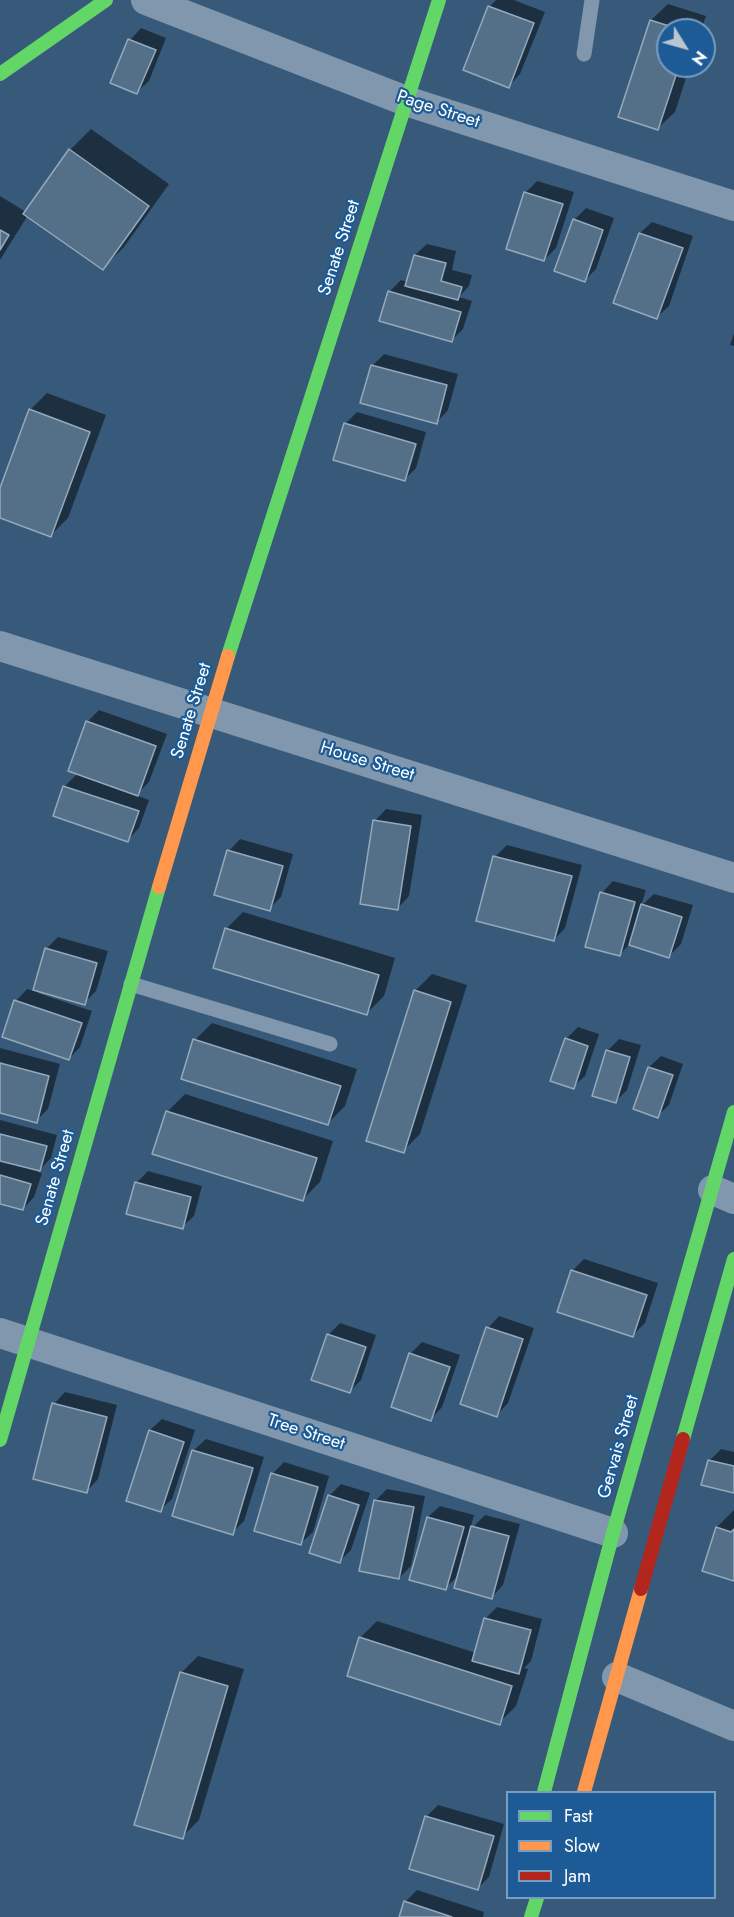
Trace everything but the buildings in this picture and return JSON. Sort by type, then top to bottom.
[{"type":"street","points":[[0,74],[106,0]]},
{"type":"street","name":"Page Street","points":[[146,0],[406,101],[734,206]]},
{"type":"street","name":"Senate Street","points":[[0,1440],[209,713],[439,0]]},
{"type":"street","name":"House Street","points":[[0,646],[734,878]]},
{"type":"street","name":"Gervais Street","points":[[544,1791],[579,1668],[613,1533],[723,1195],[734,1112]]},
{"type":"street","points":[[584,1791],[734,1259]]},
{"type":"street","name":"Tree Street","points":[[0,1333],[613,1533]]},
{"type":"street","points":[[617,1677],[734,1725]]},
{"type":"street","points":[[531,1917],[537,1899]]},
{"type":"lane","points":[[584,54],[592,0]]},
{"type":"lane","points":[[131,984],[330,1044]]},
{"type":"traffic: fast","points":[[0,74],[106,0]]},
{"type":"traffic: fast","points":[[228,656],[439,0]]},
{"type":"traffic: fast","points":[[0,1440],[159,887]]},
{"type":"traffic: fast","points":[[544,1791],[613,1533],[734,1112]]},
{"type":"traffic: fast","points":[[683,1439],[734,1259]]},
{"type":"traffic: fast","points":[[531,1917],[537,1899]]},
{"type":"traffic: slow","points":[[159,887],[228,656]]},
{"type":"traffic: slow","points":[[584,1791],[641,1589]]},
{"type":"traffic: jam","points":[[641,1589],[683,1439]]}]
